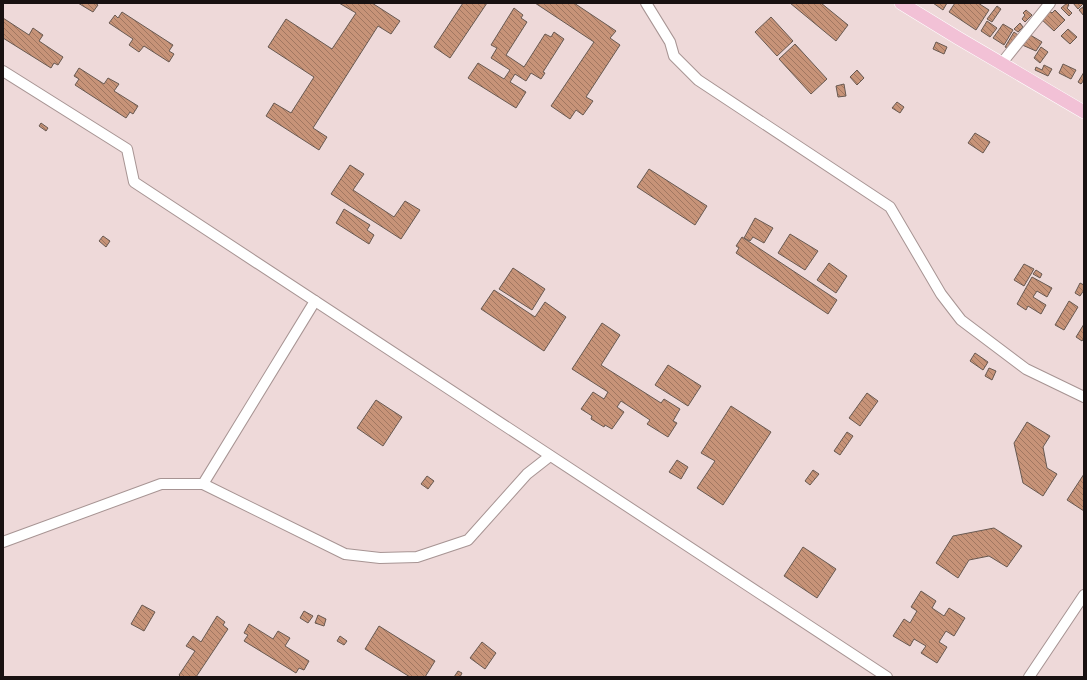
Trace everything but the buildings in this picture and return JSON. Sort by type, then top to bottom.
[{"type":"main road","points":[[900,3],[1000,64],[1084,112]]},
{"type":"street","points":[[646,3],[670,42],[674,56],[698,80],[890,206],[941,294],[961,320],[1026,369],[1084,397]]},
{"type":"street","points":[[1000,64],[1050,3]]},
{"type":"street","points":[[3,71],[127,149],[134,182],[887,677]]},
{"type":"street","points":[[203,484],[315,301]]},
{"type":"street","points":[[3,542],[161,484],[203,484],[345,554],[380,558],[416,557],[468,540],[527,474],[550,456]]},
{"type":"street","points":[[1029,677],[1084,595]]}]
